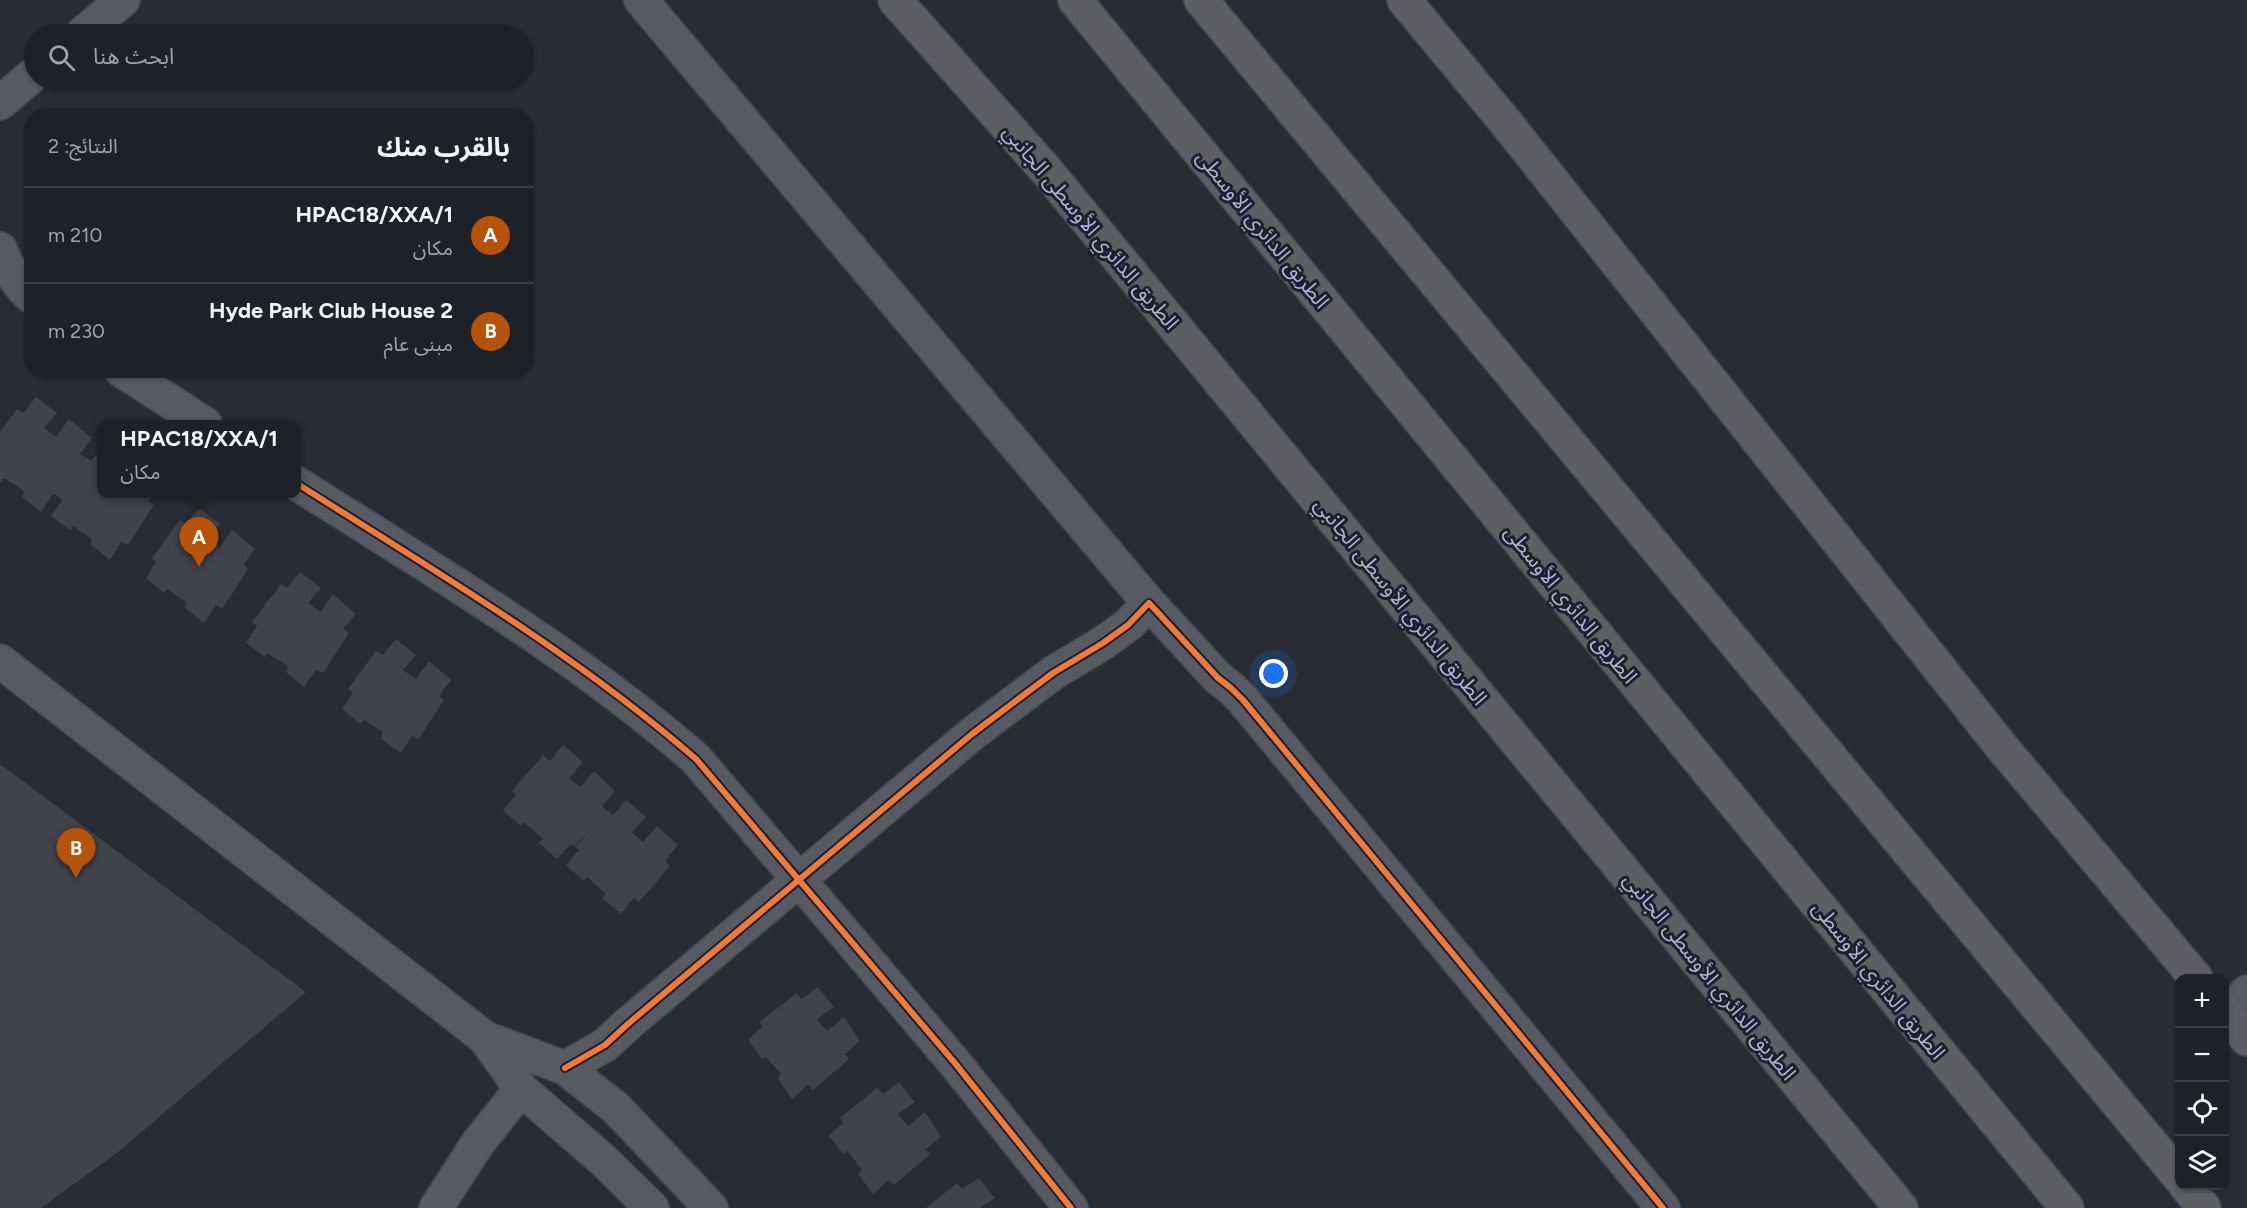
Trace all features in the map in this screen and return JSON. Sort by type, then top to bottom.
[{"type":"highway","name":"الطريق الدائري الأوسطى الجانبي","points":[[895,0],[1045,169],[1900,1208]]},
{"type":"highway","name":"الطريق الدائري الأوسطى","points":[[1075,0],[2067,1208]]},
{"type":"highway","points":[[1201,0],[2175,1172]]},
{"type":"highway","points":[[1404,0],[1514,134],[2001,746],[2193,974]]},
{"type":"highway","points":[[2232,1006],[2247,1039]]},
{"type":"highway","points":[[2190,1190],[2204,1208]]},
{"type":"street","points":[[94,24],[123,0]]},
{"type":"street","points":[[641,0],[1149,603],[1218,678],[1243,700],[1663,1208]]},
{"type":"street","points":[[0,103],[24,83]]},
{"type":"street","points":[[0,249],[6,264],[24,290]]},
{"type":"street","points":[[133,378],[199,420]]},
{"type":"street","points":[[301,486],[560,652],[651,720],[696,759],[954,1062],[1071,1208]]},
{"type":"street","points":[[565,1068],[605,1045],[972,734],[1053,673],[1128,625],[1149,603]]},
{"type":"street","points":[[0,661],[485,1038],[521,1089],[603,1160],[652,1208]]},
{"type":"street","points":[[485,1038],[565,1068],[616,1108],[711,1208]]},
{"type":"street","points":[[436,1208],[478,1143],[521,1089]]},
{"type":"building","points":[[36,397],[57,413],[44,428],[56,437],[69,419],[92,438],[80,454],[85,457],[80,464],[86,457],[91,461],[97,454],[97,498],[151,498],[148,501],[154,505],[128,545],[121,542],[110,560],[91,545],[92,539],[73,526],[70,530],[51,516],[62,500],[58,496],[53,494],[41,512],[22,497],[24,491],[4,478],[0,481],[0,432],[17,409],[23,413]]},
{"type":"building","points":[[199,508],[220,524],[207,539],[219,548],[232,530],[255,549],[243,565],[248,569],[222,609],[216,605],[204,623],[185,608],[186,602],[167,589],[164,593],[146,578],[156,562],[152,558],[180,520],[186,524]]},
{"type":"building","points":[[300,572],[321,588],[308,603],[320,612],[333,594],[356,614],[343,629],[349,633],[323,673],[316,670],[304,687],[286,672],[288,666],[267,653],[265,657],[246,643],[257,626],[252,622],[281,584],[287,588]]},
{"type":"building","points":[[396,639],[416,655],[403,670],[416,679],[429,661],[451,680],[439,696],[444,700],[418,740],[412,736],[401,753],[381,739],[383,732],[364,720],[360,724],[342,709],[353,693],[348,689],[376,651],[383,655]]},
{"type":"building","points":[[563,745],[583,762],[569,778],[580,787],[594,771],[615,791],[602,806],[613,815],[626,800],[646,817],[632,832],[643,842],[657,826],[678,845],[665,861],[670,866],[639,902],[634,898],[621,914],[602,898],[606,894],[587,877],[584,881],[566,865],[579,850],[575,847],[589,831],[574,846],[571,844],[557,859],[539,843],[543,839],[524,822],[521,826],[503,810],[516,795],[512,791],[543,755],[550,761]]},
{"type":"building","points":[[0,764],[306,992],[118,1152],[41,1208],[0,1208]]},
{"type":"building","points":[[818,987],[834,1007],[817,1019],[827,1031],[844,1017],[860,1041],[845,1054],[849,1059],[813,1090],[808,1085],[792,1099],[778,1079],[781,1074],[766,1057],[762,1059],[748,1040],[762,1027],[759,1022],[797,993],[801,999]]},
{"type":"building","points":[[899,1082],[915,1102],[898,1114],[908,1126],[925,1112],[941,1137],[926,1149],[930,1154],[894,1185],[889,1180],[873,1194],[858,1174],[862,1169],[847,1151],[843,1154],[829,1136],[843,1123],[840,1118],[877,1088],[883,1094]]},
{"type":"building","points":[[979,1178],[995,1198],[980,1208],[926,1208],[957,1183],[962,1189]]},
{"type":"cycle path","points":[[301,486],[450,580],[552,648],[601,683],[696,759],[954,1062],[1071,1208]]},
{"type":"cycle path","points":[[565,1068],[605,1045],[972,734],[1053,673],[1128,625],[1149,603],[1218,678],[1243,700],[1663,1208]]},
{"type":"place","name":"HPAC18/XXA/1","points":[[199,567]]},
{"type":"place","name":"Hyde Park Club House 2","points":[[76,878]]}]
